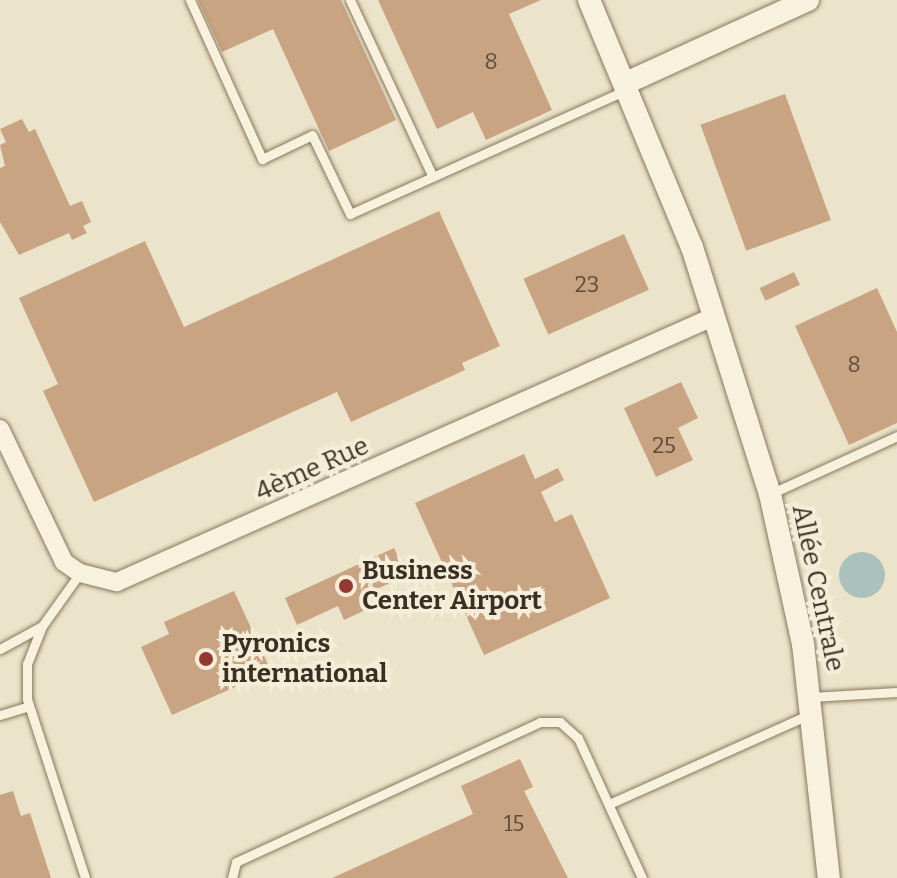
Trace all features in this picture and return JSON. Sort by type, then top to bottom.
[{"type":"street","points":[[589,0],[628,86],[808,0]]},
{"type":"street","name":"Allée Centrale","points":[[628,86],[715,316],[770,494],[812,705],[829,878]]},
{"type":"street","name":"4ème Rue","points":[[80,573],[117,582],[134,577],[715,316]]},
{"type":"street","points":[[0,429],[53,547],[80,573]]},
{"type":"lane","points":[[190,0],[262,159],[312,135],[350,214],[628,86]]},
{"type":"lane","points":[[350,0],[433,177]]},
{"type":"lane","points":[[770,494],[897,436]]},
{"type":"lane","points":[[80,573],[42,626],[27,664],[29,706],[85,878]]},
{"type":"lane","points":[[0,649],[42,626]]},
{"type":"lane","points":[[609,804],[812,705],[897,692]]},
{"type":"lane","points":[[0,715],[29,706]]},
{"type":"lane","points":[[232,878],[236,862],[540,722],[560,722],[578,738],[642,878]]},
{"type":"water","points":[[862,552],[878,559],[885,575],[878,591],[862,598],[846,591],[839,575],[846,559]]},
{"type":"building","points":[[198,0],[341,0],[396,120],[329,151],[273,29],[222,52]]},
{"type":"building","points":[[378,0],[541,0],[509,14],[552,110],[486,140],[473,112],[437,129]]},
{"type":"building","points":[[785,94],[831,220],[746,251],[700,125]]},
{"type":"building","points":[[22,119],[29,132],[35,129],[70,206],[82,201],[91,222],[83,226],[87,233],[72,240],[69,233],[19,255],[0,222],[0,168],[5,166],[0,145],[6,142],[0,129]]},
{"type":"building","points":[[439,211],[500,346],[462,363],[465,370],[351,422],[337,392],[94,502],[43,391],[58,384],[19,298],[145,241],[184,327]]},
{"type":"building","points":[[624,234],[649,290],[548,334],[524,279]]},
{"type":"building","points":[[794,272],[800,285],[765,301],[760,288]]},
{"type":"building","points":[[877,288],[897,332],[897,423],[849,445],[795,326]]},
{"type":"building","points":[[681,382],[698,418],[678,428],[693,460],[656,477],[624,408]]},
{"type":"building","points":[[524,454],[535,479],[558,468],[564,480],[541,492],[555,522],[572,514],[610,598],[484,655],[415,503]]},
{"type":"building","name":"Business Center Airport","points":[[394,548],[407,575],[366,594],[372,607],[344,620],[338,606],[297,625],[285,598]]},
{"type":"building","name":"Pyronics international","points":[[234,591],[271,671],[172,715],[141,647],[169,634],[164,622]]},
{"type":"building","points":[[520,759],[533,787],[524,791],[568,878],[332,878],[473,814],[461,786]]},
{"type":"building","points":[[13,791],[21,816],[30,813],[51,878],[0,878],[0,795]]},
{"type":"place","name":"Business Center Airport","points":[[346,586]]},
{"type":"place","name":"Pyronics international","points":[[206,659]]}]
